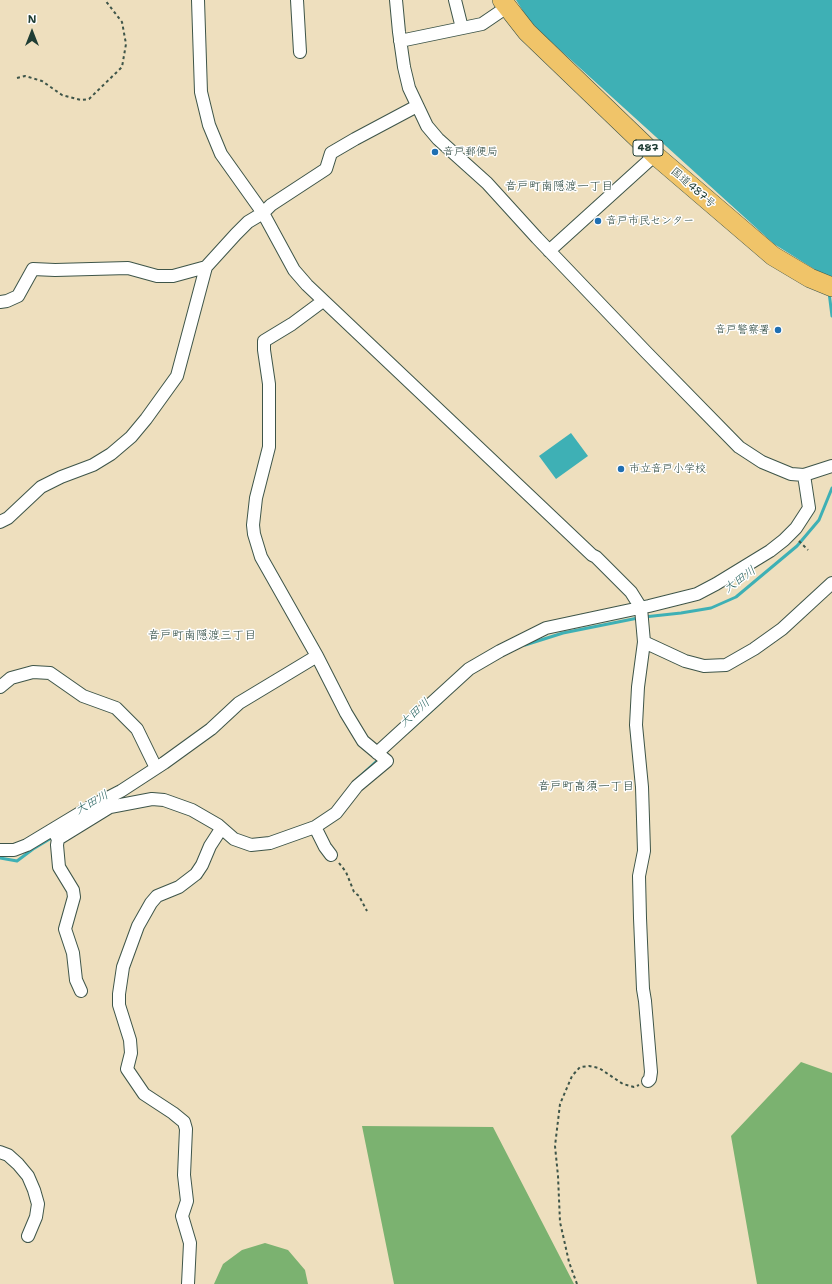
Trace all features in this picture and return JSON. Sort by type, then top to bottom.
[{"type":"highway","name":"国道487号","points":[[505,3],[527,32],[655,155],[773,256],[810,278],[832,287]]},
{"type":"street","points":[[198,0],[201,92],[209,125],[221,154],[263,213],[294,270],[307,286],[592,556],[596,557],[631,592],[641,608],[644,642],[638,687],[636,725],[642,787],[644,851],[639,876],[643,989],[646,1001],[651,1072],[650,1079],[648,1081]]},
{"type":"street","points":[[297,0],[300,52]]},
{"type":"street","points":[[396,0],[400,41],[409,88],[427,126],[438,139],[487,183],[549,251],[739,447],[762,462],[791,474],[804,475],[832,466]]},
{"type":"street","points":[[455,0],[462,28]]},
{"type":"street","points":[[400,41],[482,24],[505,3]]},
{"type":"street","points":[[0,522],[8,518],[41,487],[61,477],[93,465],[111,454],[131,437],[146,419],[177,376],[206,266],[248,222],[326,169],[331,153],[417,106]]},
{"type":"street","points":[[549,251],[655,155]]},
{"type":"street","points":[[0,302],[7,301],[18,296],[33,268],[55,270],[128,268],[158,276],[173,276],[206,266]]},
{"type":"street","points":[[0,850],[14,850],[28,845],[56,834],[110,807],[152,799],[164,800],[192,810],[218,825],[234,839],[250,845],[270,843],[315,827],[336,813],[357,786],[387,761],[363,741],[351,721],[317,656],[261,557],[254,534],[253,525],[256,498],[269,447],[269,384],[264,341],[292,324],[323,300]]},
{"type":"street","points":[[377,753],[469,669],[500,651],[546,628],[641,608],[697,594],[770,551],[796,528],[809,508],[804,475]]},
{"type":"street","points":[[644,642],[685,661],[704,666],[726,665],[754,649],[782,629],[832,583]]},
{"type":"street","points":[[56,834],[90,807],[121,791],[164,763],[210,729],[239,703],[317,656]]},
{"type":"street","points":[[0,688],[11,678],[33,672],[44,672],[54,675],[83,696],[116,708],[126,717],[137,729],[156,768]]},
{"type":"street","points":[[315,827],[324,847],[331,855]]},
{"type":"street","points":[[188,1284],[190,1243],[182,1216],[187,1201],[184,1175],[186,1129],[184,1122],[144,1094],[128,1069],[131,1053],[130,1040],[121,1010],[119,994],[123,967],[138,926],[151,903],[158,896],[179,887],[196,874],[202,865],[210,846],[221,829]]},
{"type":"street","points":[[56,834],[59,867],[72,890],[74,897],[65,929],[73,954],[76,980],[81,991]]},
{"type":"street","points":[[0,1152],[8,1155],[18,1164],[28,1176],[34,1190],[38,1204],[36,1217],[28,1236]]},
{"type":"path","points":[[17,78],[24,76],[42,82],[62,95],[81,100],[89,99],[122,67],[126,44],[122,22],[105,0]]},
{"type":"path","points":[[331,855],[346,872],[350,884],[367,911]]},
{"type":"path","points":[[577,1284],[569,1262],[560,1222],[555,1146],[560,1104],[572,1076],[580,1067],[589,1066],[599,1068],[623,1084],[634,1087],[648,1081]]},
{"type":"green space","points":[[801,1062],[832,1073],[832,1284],[757,1284],[731,1136]]},
{"type":"green space","points":[[362,1126],[493,1127],[574,1284],[394,1284]]},
{"type":"green space","points":[[265,1243],[288,1250],[305,1270],[308,1284],[214,1284],[223,1264],[242,1250]]},
{"type":"water","points":[[516,0],[832,0],[832,277],[819,272],[774,244],[548,39],[528,19]]},
{"type":"water","points":[[571,433],[588,456],[556,479],[539,456]]},
{"type":"waterway","name":"大田川","points":[[829,292],[832,316]]},
{"type":"waterway","name":"大田川","points":[[644,617],[711,608],[736,597],[797,546],[819,520],[832,488]]},
{"type":"waterway","name":"大田川","points":[[525,645],[563,633],[638,618]]},
{"type":"waterway","name":"大田川","points":[[408,732],[441,702]]},
{"type":"waterway","name":"大田川","points":[[355,781],[379,759]]},
{"type":"waterway","name":"大田川","points":[[0,858],[17,861],[53,837]]},
{"type":"place","name":"音戸郵便局","points":[[435,152]]},
{"type":"place","name":"音戸市民センター","points":[[598,221]]},
{"type":"place","name":"音戸警察署","points":[[778,330]]},
{"type":"place","name":"市立音戸小学校","points":[[621,469]]},
{"type":"district","name":"音戸町南隠渡一丁目","points":[[559,187]]},
{"type":"district","name":"音戸町南隠渡三丁目","points":[[202,636]]},
{"type":"district","name":"音戸町高須一丁目","points":[[586,787]]}]
